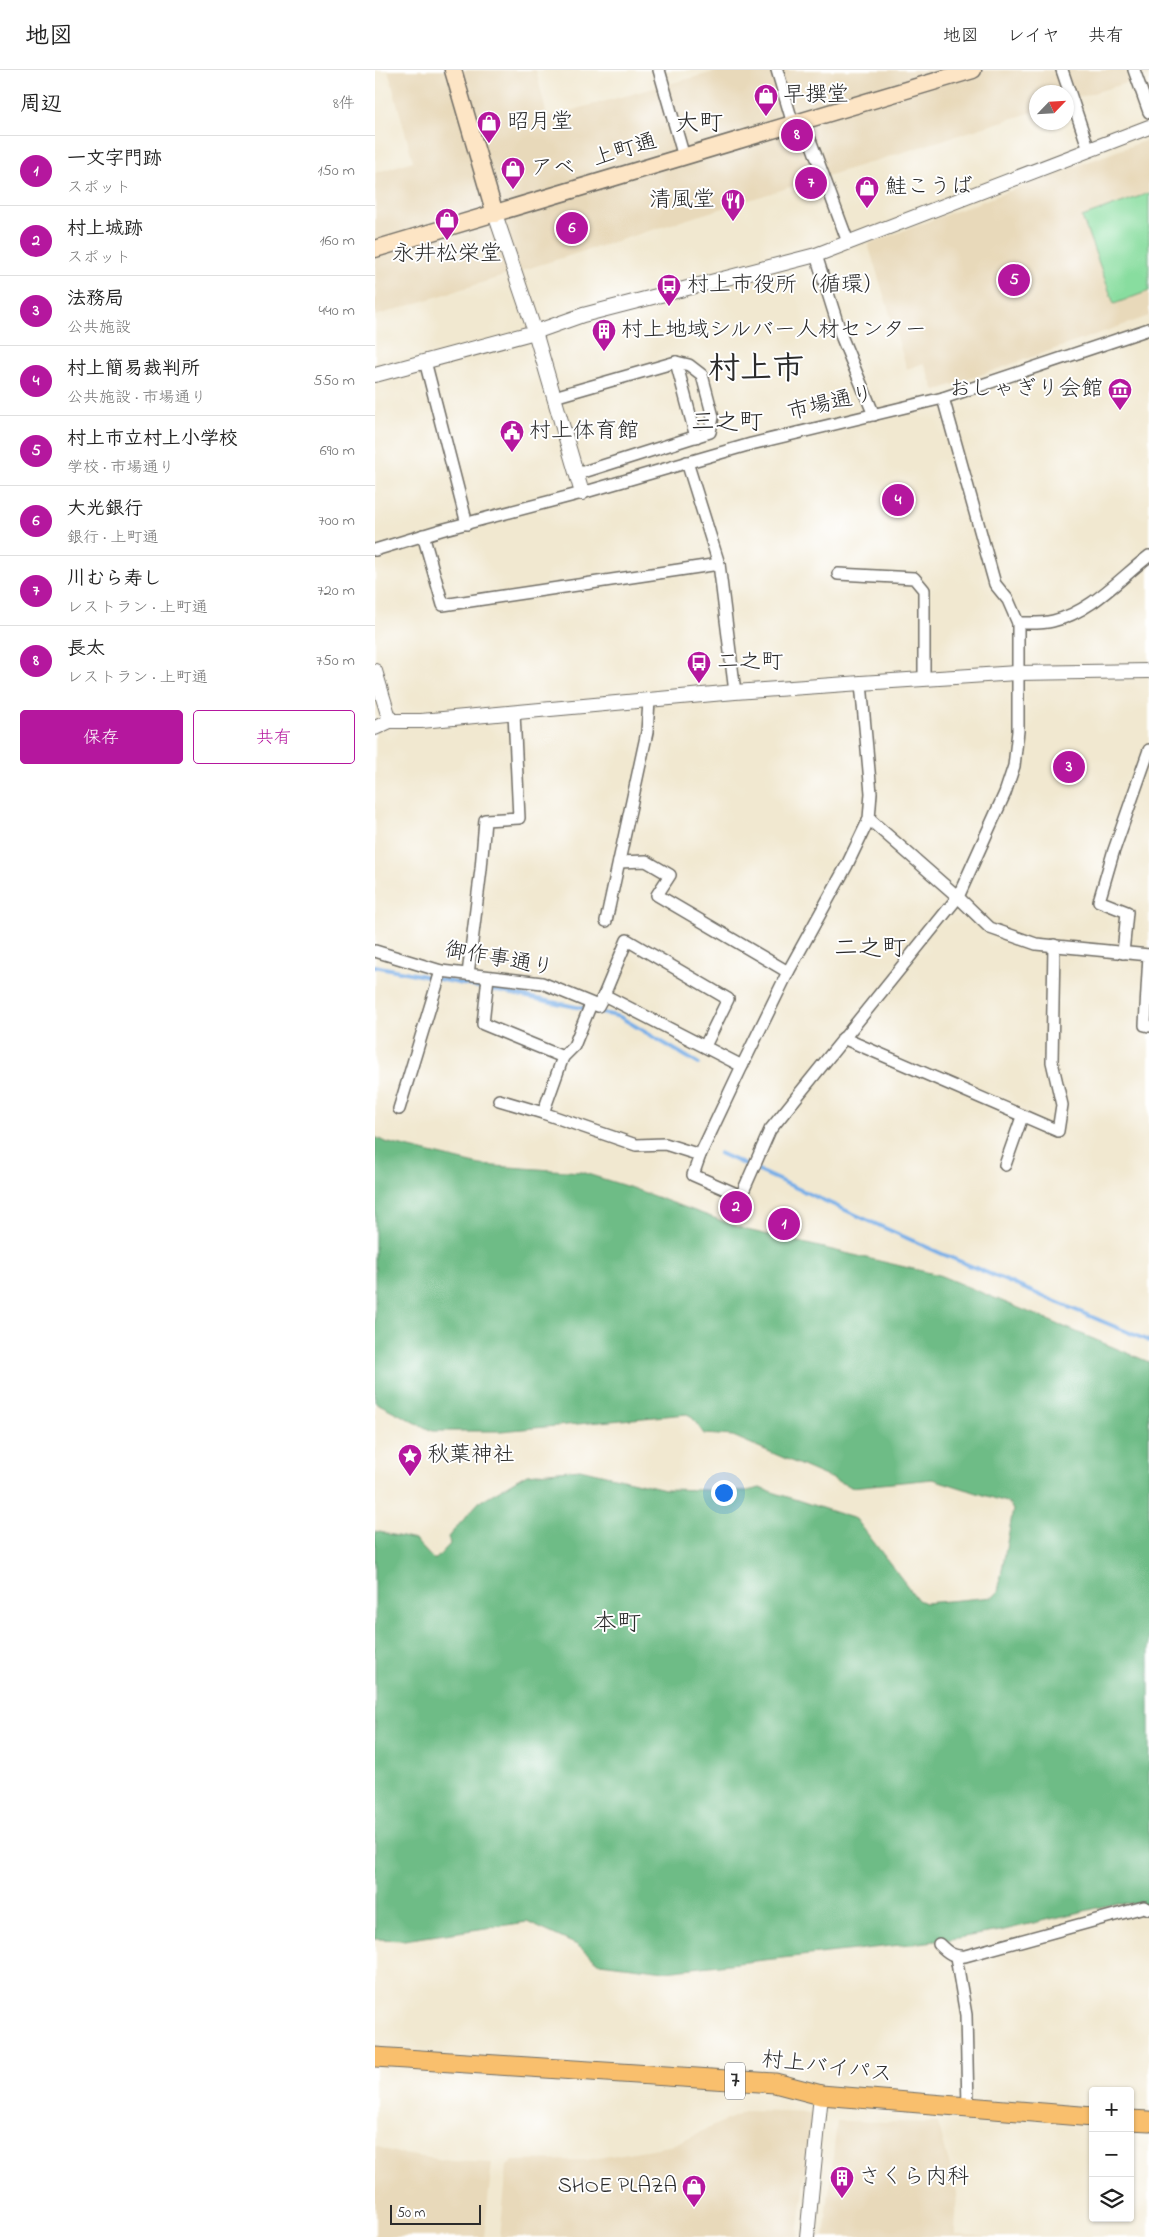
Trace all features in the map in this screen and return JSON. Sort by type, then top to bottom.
[{"type":"highway","name":"村上バイパス","points":[[375,2057],[775,2084],[821,2095],[1089,2117]]},
{"type":"highway","points":[[1134,2120],[1149,2121]]},
{"type":"main road","points":[[453,70],[495,214]]},
{"type":"main road","name":"上町通","points":[[375,249],[973,70]]},
{"type":"street","points":[[659,70],[684,157]]},
{"type":"street","points":[[777,70],[848,242]]},
{"type":"street","points":[[1062,70],[1089,150]]},
{"type":"street","points":[[1134,70],[1149,112]]},
{"type":"street","points":[[375,375],[535,332],[583,315],[816,255],[1149,127]]},
{"type":"street","points":[[495,214],[535,332],[582,493]]},
{"type":"street","points":[[816,255],[843,338],[874,415]]},
{"type":"street","name":"市場通り","points":[[375,550],[751,444],[943,398],[1149,329]]},
{"type":"street","points":[[425,361],[467,524]]},
{"type":"street","points":[[554,397],[676,362],[689,365],[702,375],[713,417],[710,432],[577,474]]},
{"type":"street","points":[[676,362],[696,437]]},
{"type":"street","points":[[861,683],[871,792],[869,820],[847,865],[788,972],[700,1155],[693,1175],[741,1196],[770,1130],[958,897],[1005,793],[1014,766],[1018,731],[1018,623],[1008,600],[995,584],[943,398]]},
{"type":"street","points":[[687,462],[719,564],[735,692]]},
{"type":"street","points":[[423,535],[443,605],[719,564]]},
{"type":"street","points":[[1018,623],[1051,622],[1073,614],[1099,598],[1149,556]]},
{"type":"street","points":[[838,574],[914,578],[924,590],[924,679]]},
{"type":"street","points":[[375,671],[390,721]]},
{"type":"street","points":[[375,728],[390,721],[514,713],[735,692],[1017,673],[1149,671]]},
{"type":"street","points":[[606,921],[647,732],[649,701]]},
{"type":"street","points":[[468,974],[485,820],[519,818],[514,713]]},
{"type":"street","points":[[1123,953],[1127,912],[1099,901],[1149,750]]},
{"type":"street","points":[[869,820],[958,897],[990,928],[1036,944],[1149,955],[1145,1026],[1149,1026]]},
{"type":"street","points":[[619,862],[646,861],[670,875],[657,896],[788,972]]},
{"type":"street","points":[[543,1113],[563,1057],[574,1046],[591,1004],[598,1006],[627,940],[728,999],[705,1046]]},
{"type":"street","points":[[843,1038],[1058,1131],[1062,1105],[1052,1062],[1055,945]]},
{"type":"street","name":"御作事通り","points":[[375,951],[441,971],[542,983],[591,1004]]},
{"type":"street","points":[[399,1109],[441,971]]},
{"type":"street","points":[[487,977],[483,1024],[563,1057]]},
{"type":"street","points":[[604,994],[742,1066]]},
{"type":"street","points":[[499,1100],[636,1145],[665,1144],[700,1155]]},
{"type":"street","points":[[1005,1165],[1022,1117]]},
{"type":"street","points":[[939,1944],[948,1953],[956,1957],[1144,1907],[1149,1909]]},
{"type":"street","points":[[956,1957],[966,2015],[968,2107]]},
{"type":"street","points":[[807,2237],[821,2095]]},
{"type":"shaded area","points":[[388,70],[536,70],[547,117],[721,70],[1149,70],[1149,76],[1074,99],[1074,85],[1029,85],[1029,113],[375,316],[375,173],[413,161]]},
{"type":"shaded area","points":[[1149,139],[1149,316],[935,391],[924,363],[907,369],[868,244]]},
{"type":"shaded area","points":[[746,2111],[813,2113],[798,2237],[500,2237],[507,2166],[513,2161],[586,2160],[670,2146]]},
{"type":"shaded area","points":[[837,2121],[938,2123],[957,2192],[955,2235],[1017,2237],[824,2237]]},
{"type":"shaded area","points":[[375,2146],[398,2153],[422,2157],[492,2163],[484,2237],[375,2237]]},
{"type":"green space","points":[[1149,193],[1149,291],[1114,304],[1082,217]]},
{"type":"green space","points":[[375,1137],[385,1142],[480,1165],[581,1172],[629,1187],[747,1230],[939,1275],[1149,1362],[1149,1905],[1118,1903],[1000,1931],[945,1940],[665,1971],[600,1963],[577,1945],[527,1922],[404,1940],[375,1939],[375,1531],[415,1540],[433,1559],[436,1559],[450,1544],[448,1537],[479,1502],[527,1474],[580,1469],[665,1489],[747,1491],[760,1488],[856,1519],[918,1600],[925,1603],[993,1597],[998,1592],[1013,1510],[1009,1503],[933,1479],[851,1487],[733,1436],[704,1434],[691,1416],[687,1414],[501,1431],[432,1431],[375,1402]]},
{"type":"waterway","points":[[375,966],[586,1009]]},
{"type":"waterway","points":[[595,1011],[620,1017],[699,1064]]},
{"type":"waterway","points":[[719,1153],[940,1253],[1149,1341]]},
{"type":"place","name":"早撰堂","points":[[766,117]]},
{"type":"place","name":"長太","points":[[797,135]]},
{"type":"place","name":"昭月堂","points":[[489,144]]},
{"type":"place","name":"川むら寿し","points":[[811,183]]},
{"type":"place","name":"アベ","points":[[513,190]]},
{"type":"place","name":"鮭こうば","points":[[867,209]]},
{"type":"place","name":"清風堂","points":[[733,222]]},
{"type":"place","name":"大光銀行","points":[[572,228]]},
{"type":"place","name":"永井松栄堂","points":[[447,241]]},
{"type":"place","name":"村上市立村上小学校","points":[[1014,280]]},
{"type":"place","name":"村上市役所（循環）","points":[[669,307]]},
{"type":"place","name":"村上地域シルバー人材センター","points":[[604,352]]},
{"type":"place","name":"おしゃぎり会館","points":[[1120,411]]},
{"type":"place","name":"村上体育館","points":[[512,453]]},
{"type":"place","name":"村上簡易裁判所","points":[[898,500]]},
{"type":"place","name":"二之町","points":[[699,684]]},
{"type":"place","name":"法務局","points":[[1069,767]]},
{"type":"place","name":"村上城跡","points":[[736,1207]]},
{"type":"place","name":"一文字門跡","points":[[784,1224]]},
{"type":"place","name":"秋葉神社","points":[[410,1477]]},
{"type":"place","name":"さくら内科","points":[[842,2199]]},
{"type":"place","name":"SHOE PLAZA","points":[[694,2208]]},
{"type":"district","name":"大町","points":[[699,124]]},
{"type":"district","name":"村上市","points":[[756,370]]},
{"type":"district","name":"三之町","points":[[727,423]]},
{"type":"district","name":"二之町","points":[[870,949]]},
{"type":"district","name":"本町","points":[[617,1624]]}]
